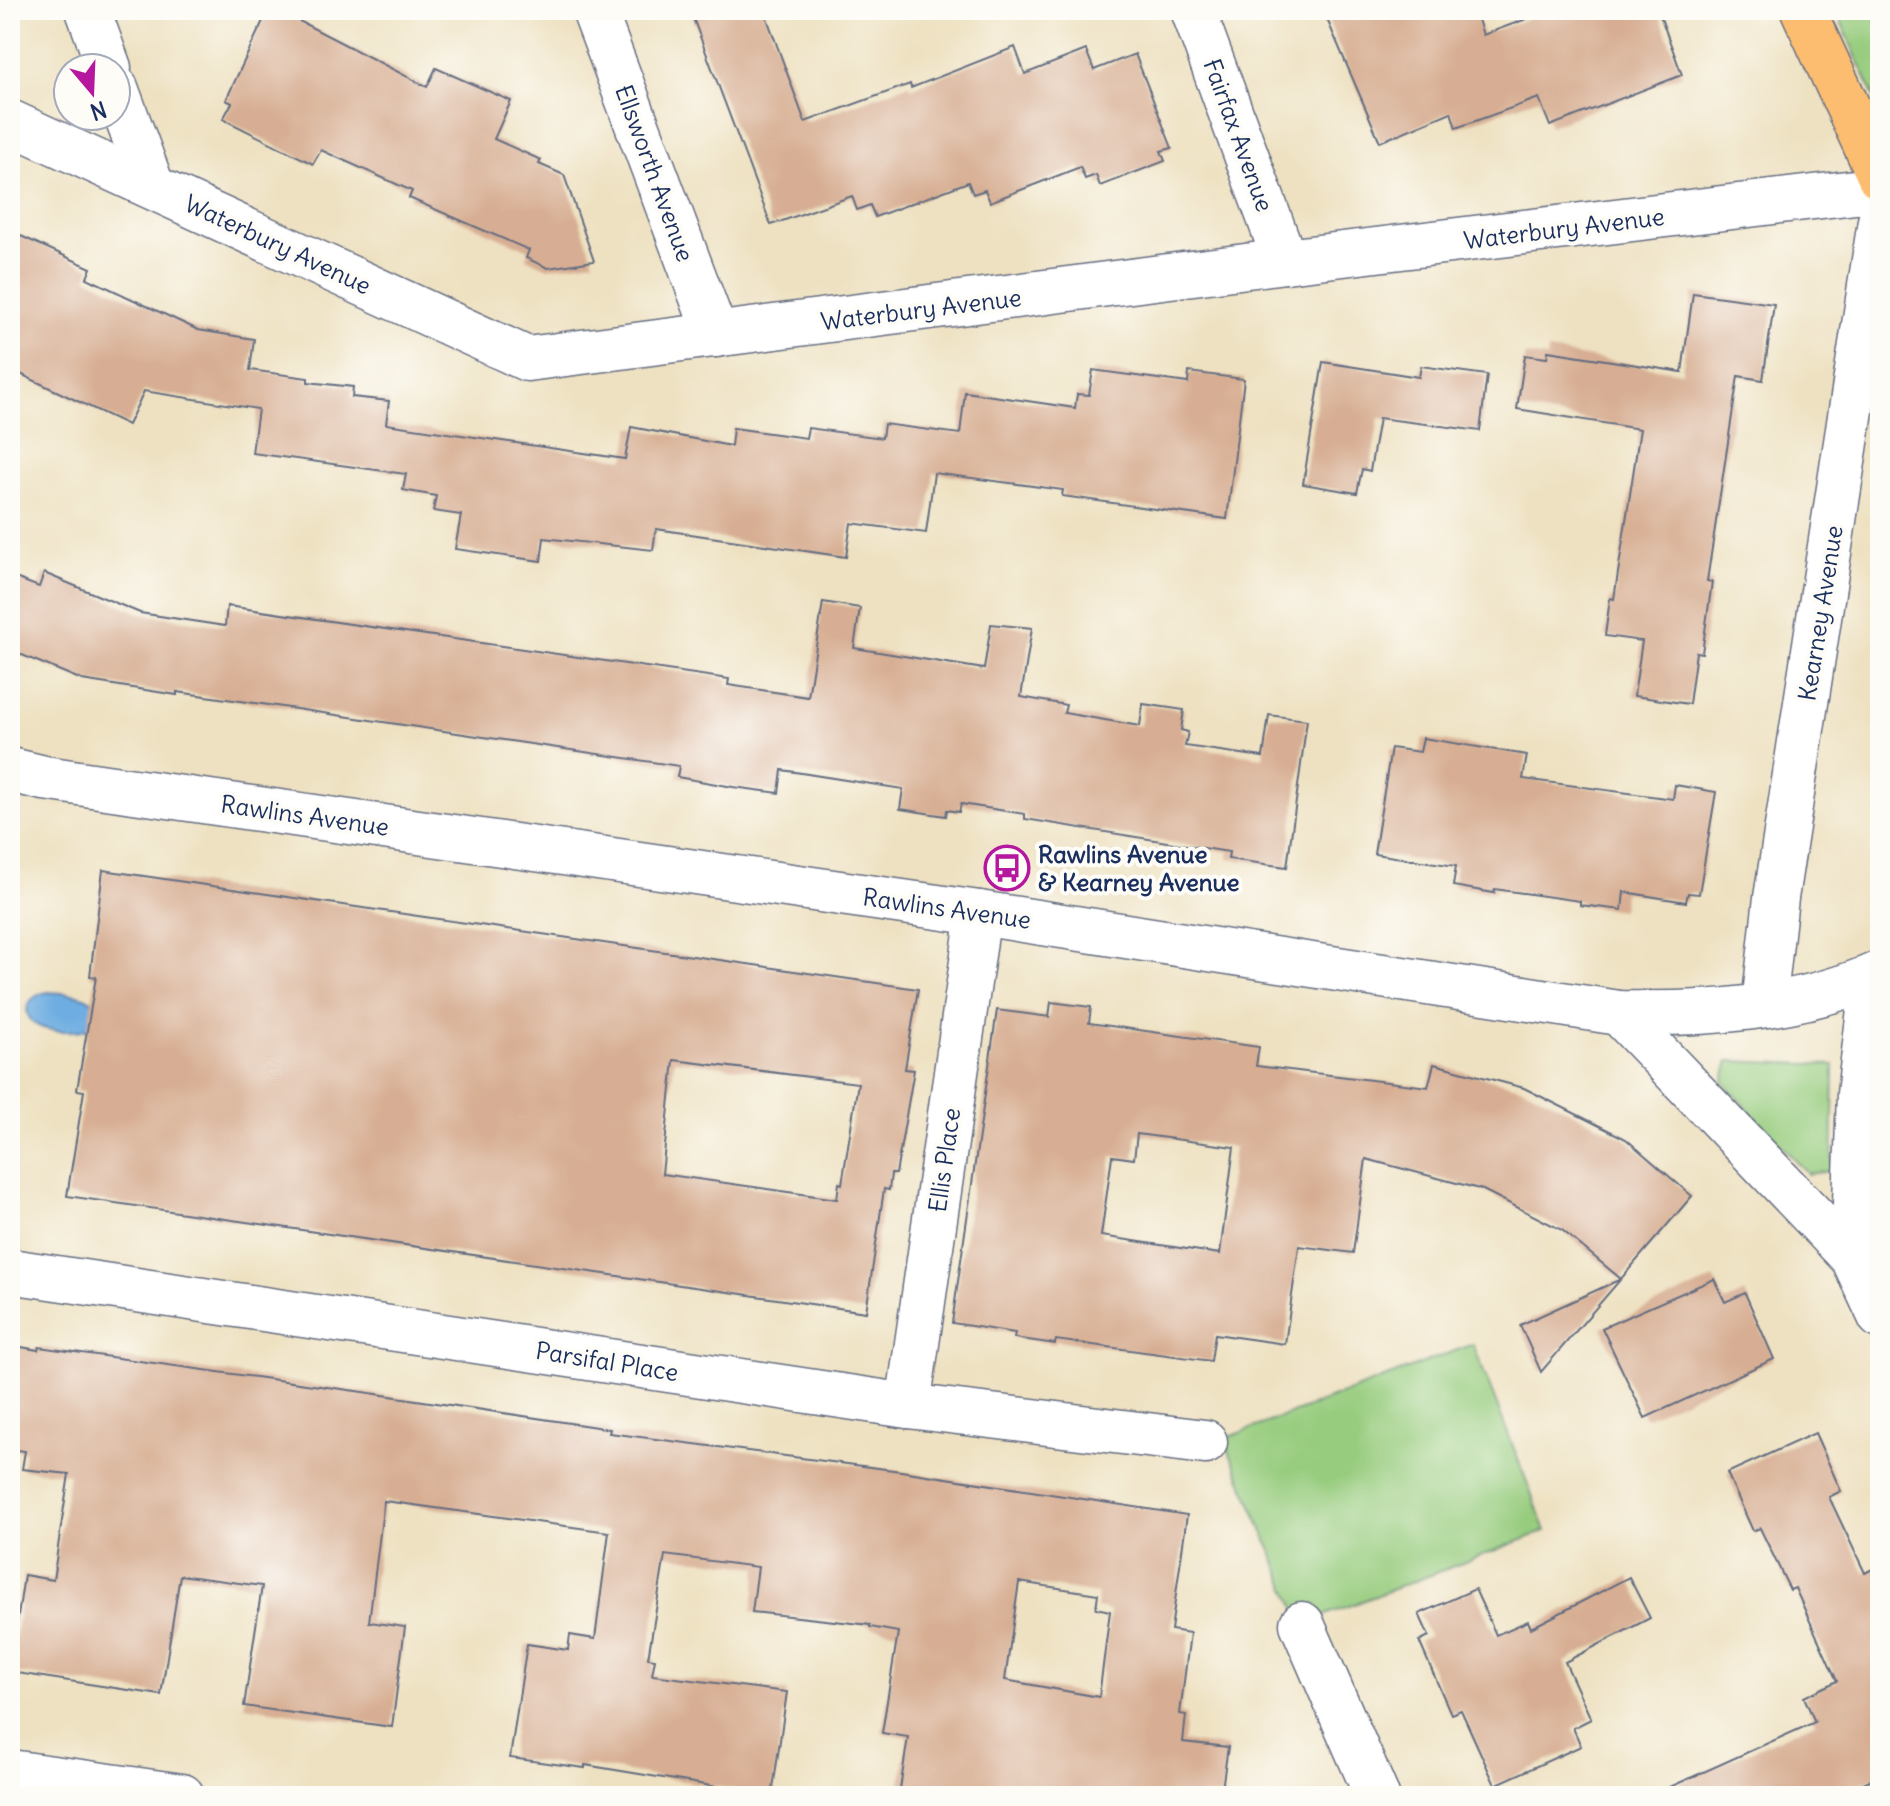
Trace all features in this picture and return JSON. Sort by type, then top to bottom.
[{"type":"main road","points":[[1803,10],[1880,177]]},
{"type":"street","points":[[88,10],[103,52]]},
{"type":"street","name":"Ellsworth Avenue","points":[[594,10],[716,335]]},
{"type":"street","name":"Fairfax Avenue","points":[[1193,10],[1285,261]]},
{"type":"street","name":"Waterbury Avenue","points":[[10,122],[527,359],[1285,261],[1880,189]]},
{"type":"street","points":[[132,132],[152,186]]},
{"type":"street","name":"Kearney Avenue","points":[[1764,1005],[1776,898],[1880,221]]},
{"type":"street","name":"Rawlins Avenue","points":[[10,770],[44,778],[979,913],[1619,1013],[1700,1013],[1798,1000],[1877,974]]},
{"type":"street","name":"Ellis Place","points":[[908,1406],[979,913]]},
{"type":"street","points":[[1853,1258],[1859,1094],[1877,974]]},
{"type":"street","points":[[1619,1013],[1853,1258],[1880,1316]]},
{"type":"street","name":"Parsifal Place","points":[[10,1271],[908,1406],[1205,1442]]},
{"type":"street","points":[[1302,1624],[1377,1796]]},
{"type":"street","points":[[10,1772],[182,1796]]},
{"type":"green space","points":[[1836,10],[1880,10],[1880,111]]},
{"type":"green space","points":[[1729,1061],[1834,1065],[1832,1171],[1808,1174],[1723,1082]]},
{"type":"green space","points":[[1473,1344],[1546,1531],[1302,1624],[1224,1439]]},
{"type":"water","points":[[49,992],[76,995],[93,1002],[97,1007],[94,1025],[81,1030],[63,1031],[38,1026],[29,1017],[28,1007],[38,995]]},
{"type":"building","points":[[268,10],[278,10],[427,87],[436,68],[511,101],[494,139],[541,160],[539,164],[564,175],[594,261],[548,268],[526,258],[529,250],[409,198],[412,191],[321,150],[313,164],[223,119],[232,103],[226,100]]},
{"type":"building","points":[[690,10],[764,10],[805,122],[910,84],[911,88],[1015,47],[1025,74],[1086,50],[1094,70],[1135,54],[1172,148],[1161,151],[1165,161],[1100,186],[1096,175],[1085,179],[1080,167],[990,202],[985,190],[973,194],[968,182],[875,217],[870,205],[857,210],[852,196],[771,225]]},
{"type":"building","points":[[1323,10],[1475,10],[1483,35],[1551,10],[1658,10],[1682,75],[1550,126],[1539,98],[1456,128],[1451,112],[1380,142]]},
{"type":"building","points":[[10,231],[91,268],[87,278],[198,330],[254,339],[250,370],[353,387],[352,397],[389,401],[386,424],[625,459],[631,427],[731,446],[733,428],[806,438],[808,428],[882,438],[884,424],[960,434],[965,392],[1075,408],[1077,394],[1089,395],[1093,370],[1188,383],[1189,372],[1244,379],[1227,519],[1062,496],[1063,490],[934,473],[926,533],[851,523],[846,557],[656,529],[653,550],[544,538],[541,561],[455,549],[461,515],[433,511],[436,496],[403,490],[406,474],[252,453],[258,409],[144,391],[128,425],[10,369]]},
{"type":"building","points":[[1693,293],[1774,304],[1763,380],[1738,376],[1707,581],[1712,582],[1702,653],[1696,652],[1689,704],[1634,696],[1642,641],[1605,636],[1610,598],[1614,599],[1640,429],[1517,409],[1525,355],[1547,358],[1548,351],[1682,372]]},
{"type":"building","points":[[1323,362],[1419,377],[1421,366],[1487,375],[1480,431],[1379,418],[1370,471],[1362,469],[1357,493],[1303,484]]},
{"type":"building","points":[[44,573],[140,613],[225,626],[227,606],[729,679],[728,685],[808,697],[823,602],[860,608],[854,648],[984,669],[991,624],[1032,628],[1021,697],[1066,705],[1064,713],[1140,726],[1143,704],[1184,710],[1181,730],[1188,732],[1185,746],[1263,757],[1269,715],[1307,720],[1287,867],[1228,859],[1229,852],[1025,819],[1025,814],[961,804],[959,812],[947,810],[946,816],[900,809],[903,789],[782,770],[779,793],[677,777],[679,766],[82,680],[10,650],[10,576],[39,587]]},
{"type":"building","points":[[1423,738],[1527,755],[1523,779],[1673,799],[1675,785],[1716,792],[1699,894],[1688,893],[1686,902],[1624,892],[1622,910],[1580,905],[1580,901],[1453,886],[1456,866],[1374,854],[1391,748],[1420,752]]},
{"type":"building","points":[[103,870],[918,989],[905,1069],[914,1070],[896,1174],[891,1174],[889,1190],[884,1189],[866,1312],[67,1196],[84,1091],[77,1090],[96,977],[90,976]],"holes":[[[674,1060],[858,1083],[837,1199],[662,1174]]]},
{"type":"building","points":[[1051,1002],[1091,1007],[1089,1023],[1259,1047],[1256,1066],[1428,1087],[1434,1064],[1524,1088],[1626,1139],[1692,1196],[1621,1279],[1562,1230],[1483,1190],[1366,1159],[1353,1253],[1299,1246],[1285,1344],[1215,1334],[1211,1361],[1056,1340],[1055,1344],[1014,1338],[1015,1333],[952,1323],[997,1010],[1049,1017]],"holes":[[[1137,1134],[1234,1147],[1220,1254],[1101,1236],[1112,1156],[1134,1159]]]},
{"type":"building","points":[[1621,1279],[1541,1372],[1520,1325]]},
{"type":"building","points":[[1714,1279],[1725,1302],[1745,1293],[1774,1359],[1645,1418],[1602,1328]]},
{"type":"building","points":[[10,1345],[363,1392],[610,1429],[609,1433],[901,1471],[1187,1515],[1171,1630],[1190,1633],[1180,1714],[1186,1715],[1183,1742],[1228,1747],[1221,1796],[899,1796],[908,1737],[882,1733],[898,1632],[870,1625],[752,1612],[758,1567],[665,1555],[648,1658],[655,1659],[652,1675],[787,1692],[772,1796],[585,1765],[585,1768],[510,1758],[527,1644],[568,1650],[570,1635],[595,1639],[609,1532],[384,1501],[369,1622],[405,1627],[392,1727],[244,1706],[262,1586],[180,1575],[161,1695],[10,1672],[24,1575],[53,1580],[69,1474],[22,1469],[25,1451],[10,1449]],"holes":[[[1019,1582],[1098,1594],[1096,1608],[1110,1611],[1099,1697],[1005,1680]]]},
{"type":"building","points":[[1815,1433],[1841,1491],[1829,1497],[1865,1573],[1880,1565],[1880,1775],[1834,1796],[1650,1796],[1815,1722],[1804,1697],[1837,1681],[1795,1588],[1790,1590],[1760,1528],[1753,1531],[1727,1473]]},
{"type":"building","points":[[1629,1577],[1650,1618],[1565,1662],[1591,1719],[1573,1728],[1581,1746],[1495,1785],[1461,1710],[1451,1714],[1419,1641],[1429,1636],[1419,1614],[1475,1589],[1496,1635],[1528,1621],[1531,1628]]},
{"type":"place","name":"Rawlins Avenue & Kearney Avenue","points":[[1007,868]]}]
